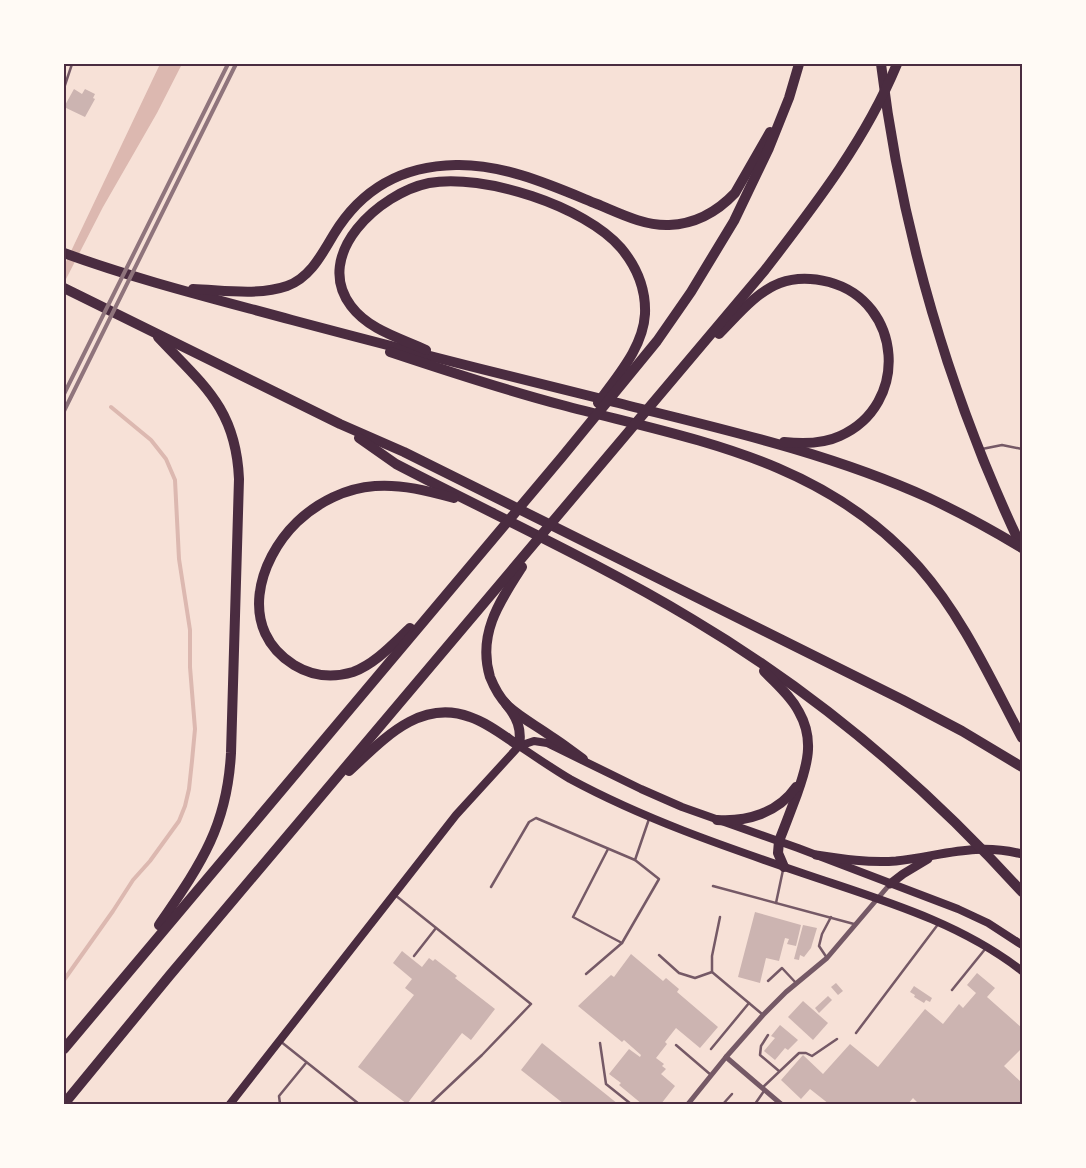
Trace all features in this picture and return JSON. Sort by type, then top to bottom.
[{"type":"highway","points":[[64,1049],[562,457],[657,340],[704,272],[746,197],[769,148],[789,98],[799,64]]},
{"type":"highway","points":[[881,64],[896,156],[917,254],[938,332],[980,450],[1022,549]]},
{"type":"highway","points":[[64,1104],[170,975],[752,287],[831,183],[875,111],[897,64]]},
{"type":"highway","points":[[176,289],[259,291],[287,286],[297,281],[312,267],[341,224],[363,198],[396,176],[406,172],[433,167],[458,165],[503,171],[556,187],[646,222],[668,225],[692,221],[711,213],[735,193],[789,98]]},
{"type":"highway","points":[[456,363],[376,327],[362,317],[346,297],[340,272],[345,251],[355,232],[379,207],[407,190],[424,184],[454,181],[478,183],[540,199],[587,221],[611,239],[620,247],[633,265],[641,284],[645,312],[642,331],[628,360],[562,457]]},
{"type":"highway","points":[[64,252],[103,267],[176,289],[456,363],[757,438],[879,478],[926,497],[966,516],[1022,549]]},
{"type":"highway","points":[[682,369],[761,294],[780,283],[802,279],[821,280],[842,287],[861,299],[876,317],[884,332],[889,349],[890,361],[886,384],[876,406],[859,425],[831,440],[795,443],[757,438]]},
{"type":"highway","points":[[64,288],[340,424],[404,452],[962,731],[1022,767]]},
{"type":"highway","points":[[304,323],[491,386],[728,449],[782,469],[828,493],[857,511],[881,530],[919,567],[942,595],[967,635],[1022,738]]},
{"type":"highway","points":[[127,972],[190,880],[213,840],[225,801],[231,753],[239,479],[236,448],[227,419],[212,395],[154,333]]},
{"type":"highway","points":[[340,424],[396,464],[673,608],[752,657],[821,706],[863,740],[933,801],[982,848],[1022,892]]},
{"type":"highway","points":[[440,601],[371,662],[354,672],[334,676],[306,671],[282,656],[270,643],[264,631],[258,606],[264,575],[270,560],[282,540],[317,506],[338,495],[360,488],[396,486],[470,502]]},
{"type":"highway","points":[[315,803],[395,729],[424,716],[444,713],[469,716],[486,724],[519,746],[518,723],[496,690],[489,672],[486,655],[488,630],[499,604],[544,534]]},
{"type":"highway","points":[[752,657],[786,694],[802,717],[809,744],[805,771],[779,841],[778,853],[784,867]]},
{"type":"highway","points":[[506,704],[583,759]]},
{"type":"highway","points":[[717,820],[746,818],[770,811],[789,797],[805,771]]},
{"type":"main road","points":[[230,1104],[465,804],[519,746],[529,742],[547,743],[648,792],[717,820],[929,897],[972,915],[1022,945]]},
{"type":"main road","points":[[519,746],[574,781],[649,817],[702,838],[939,922],[987,946],[1022,972]]},
{"type":"main road","points":[[816,855],[885,862],[957,850],[982,848],[1001,849],[1022,854]]},
{"type":"main road","points":[[890,884],[935,855]]},
{"type":"street","points":[[688,1104],[763,1015],[796,983],[827,958],[890,884]]},
{"type":"street","points":[[726,1057],[781,1104]]},
{"type":"lane","points":[[64,88],[72,64]]},
{"type":"lane","points":[[980,450],[1002,445],[1022,449]]},
{"type":"lane","points":[[635,860],[649,817]]},
{"type":"lane","points":[[491,887],[529,822],[536,818],[635,860],[659,879],[622,943],[586,974]]},
{"type":"lane","points":[[608,848],[573,917],[622,943]]},
{"type":"lane","points":[[776,903],[784,867]]},
{"type":"lane","points":[[713,886],[856,924]]},
{"type":"lane","points":[[394,894],[531,1004],[482,1055],[430,1104]]},
{"type":"lane","points":[[712,972],[712,956],[720,917]]},
{"type":"lane","points":[[827,958],[818,946],[831,917]]},
{"type":"lane","points":[[856,1033],[939,922]]},
{"type":"lane","points":[[414,956],[436,928]]},
{"type":"lane","points":[[952,990],[987,946]]},
{"type":"lane","points":[[659,955],[679,973],[695,978],[712,972]]},
{"type":"lane","points":[[768,981],[782,968],[796,983]]},
{"type":"lane","points":[[712,972],[763,1015]]},
{"type":"lane","points":[[711,1049],[749,1003]]},
{"type":"lane","points":[[768,1035],[761,1046],[760,1055],[779,1071]]},
{"type":"lane","points":[[755,1104],[764,1089],[779,1071],[799,1053],[806,1053],[812,1056],[837,1039]]},
{"type":"lane","points":[[279,1041],[358,1104]]},
{"type":"lane","points":[[600,1043],[606,1084],[631,1104]]},
{"type":"lane","points":[[676,1045],[711,1075]]},
{"type":"lane","points":[[280,1104],[279,1096],[306,1062]]},
{"type":"lane","points":[[722,1104],[732,1094]]},
{"type":"shaded area","points":[[160,64],[182,64],[157,113],[103,207],[64,283],[64,266]]},
{"type":"building","points":[[74,89],[82,94],[85,89],[95,94],[93,98],[95,99],[85,117],[64,107]]},
{"type":"building","points":[[755,912],[801,925],[796,946],[787,944],[789,939],[785,938],[779,961],[766,958],[760,983],[738,977]]},
{"type":"building","points":[[803,925],[817,928],[811,948],[804,957],[800,955],[799,960],[794,959]]},
{"type":"building","points":[[402,951],[422,967],[429,958],[433,961],[435,959],[457,976],[455,978],[495,1009],[471,1040],[462,1033],[407,1104],[358,1067],[414,995],[405,988],[412,979],[393,963]]},
{"type":"building","points":[[631,954],[663,981],[666,978],[679,989],[677,992],[718,1027],[700,1048],[676,1028],[665,1042],[667,1044],[656,1058],[664,1064],[662,1066],[666,1069],[661,1074],[675,1086],[661,1104],[642,1104],[609,1074],[629,1049],[640,1057],[641,1055],[578,1006],[611,975],[614,977]]},
{"type":"building","points":[[977,973],[995,988],[987,997],[1022,1028],[1022,1048],[1004,1066],[1022,1083],[1022,1104],[919,1104],[913,1098],[908,1104],[829,1104],[810,1089],[801,1099],[781,1080],[803,1055],[823,1074],[850,1044],[878,1067],[925,1009],[943,1024],[959,1004],[963,1008],[976,993],[967,985]]},
{"type":"building","points":[[836,983],[843,991],[838,995],[831,987]]},
{"type":"building","points":[[914,986],[932,998],[930,1002],[926,1000],[924,1003],[914,997],[915,995],[910,992]]},
{"type":"building","points":[[828,996],[832,1000],[819,1013],[815,1008]]},
{"type":"building","points":[[803,1001],[828,1023],[813,1040],[788,1017]]},
{"type":"building","points":[[780,1025],[798,1040],[788,1050],[785,1048],[775,1060],[764,1051],[775,1038],[771,1036]]},
{"type":"building","points":[[542,1043],[618,1104],[564,1104],[521,1070]]},
{"type":"waterway","points":[[64,980],[133,880],[150,861],[179,821],[189,789],[195,729],[190,667],[190,630],[179,559],[175,480],[166,459],[151,440],[111,407]]},
{"type":"railway","points":[[64,394],[228,64]]},
{"type":"railway","points":[[64,411],[236,64]]}]
